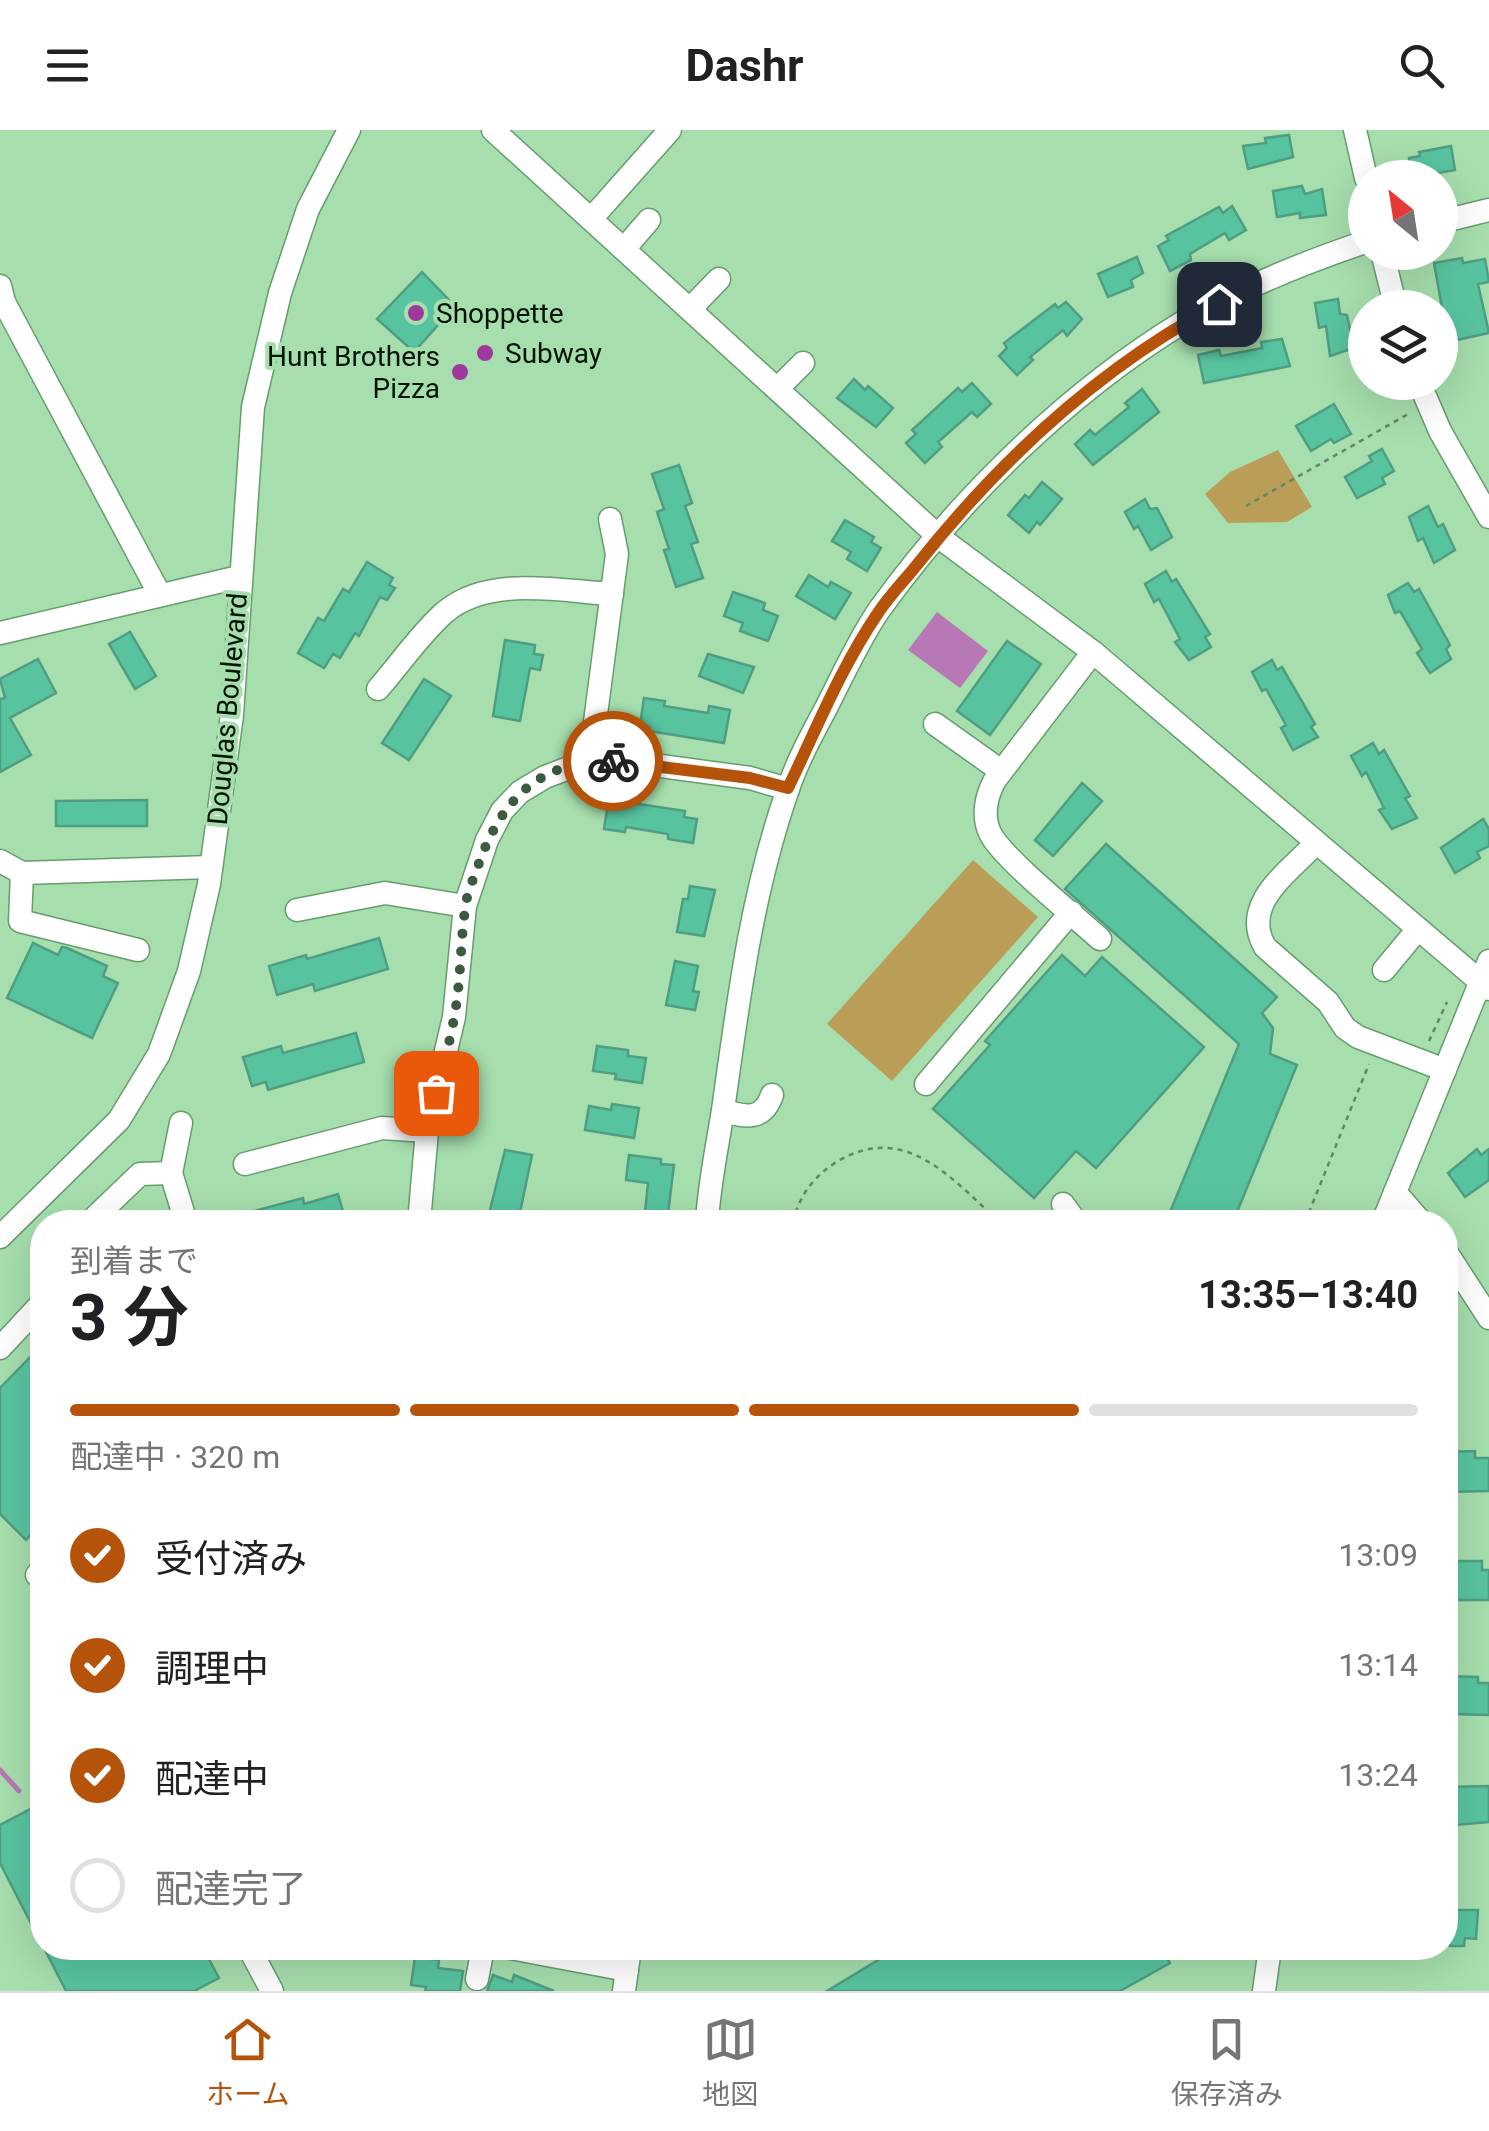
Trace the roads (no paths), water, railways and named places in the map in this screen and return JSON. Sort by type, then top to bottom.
[{"type":"street","name":"Douglas Boulevard","points":[[41,1210],[119,1120],[159,1054],[189,972],[211,867],[232,715],[253,407],[280,293],[308,209],[349,130]]},
{"type":"street","points":[[494,130],[939,537],[1093,652],[1418,929],[1486,977],[1388,1210]]},
{"type":"street","points":[[592,219],[670,130]]},
{"type":"street","points":[[1355,130],[1362,160]]},
{"type":"street","points":[[1458,218],[1489,210]]},
{"type":"street","points":[[624,249],[650,220]]},
{"type":"street","points":[[709,1210],[739,980],[766,858],[788,788],[878,612],[939,537],[1054,417],[1185,322],[1252,286],[1348,248]]},
{"type":"street","points":[[690,309],[719,279]]},
{"type":"street","points":[[0,286],[4,302],[160,595]]},
{"type":"street","points":[[777,389],[803,363]]},
{"type":"street","points":[[1426,400],[1440,432],[1489,516]]},
{"type":"street","points":[[590,760],[617,554],[610,519]]},
{"type":"street","points":[[0,633],[239,576]]},
{"type":"street","points":[[378,689],[443,614],[471,598],[526,588],[612,594]]},
{"type":"street","points":[[1093,652],[989,790],[985,818],[995,842],[1100,939]]},
{"type":"street","points":[[935,724],[1002,771]]},
{"type":"street","points":[[420,1210],[427,1131],[454,1018],[465,906],[502,811],[520,792],[590,760],[750,778],[788,788]]},
{"type":"street","points":[[1316,844],[1258,909],[1256,925],[1265,947],[1328,1002],[1344,1028],[1444,1070]]},
{"type":"street","points":[[0,862],[22,872],[211,867]]},
{"type":"street","points":[[22,872],[20,921],[138,950]]},
{"type":"street","points":[[297,910],[385,893],[465,906]]},
{"type":"street","points":[[926,1084],[1071,912]]},
{"type":"street","points":[[1384,970],[1418,929]]},
{"type":"street","points":[[723,1111],[758,1116],[767,1109],[772,1095]]},
{"type":"street","points":[[181,1123],[171,1173],[182,1210]]},
{"type":"street","points":[[245,1164],[382,1128],[427,1131]]},
{"type":"street","points":[[102,1210],[140,1174],[171,1173]]},
{"type":"street","points":[[1395,1192],[1411,1210]]},
{"type":"street","name":"Douglas Boulevard","points":[[0,1237],[30,1220]]},
{"type":"street","points":[[1458,1270],[1489,1318]]},
{"type":"street","points":[[0,1348],[30,1317]]},
{"type":"street","points":[[254,1960],[266,1989]]},
{"type":"street","points":[[477,1979],[481,1960]]},
{"type":"street","points":[[574,1960],[627,1970]]},
{"type":"street","points":[[1264,1991],[1268,1960]]},
{"type":"waterway","points":[[0,1770],[19,1791]]},
{"type":"place","name":"Shoppette","points":[[416,313]]},
{"type":"place","name":"Subway","points":[[485,353]]},
{"type":"place","name":"Hunt Brothers Pizza","points":[[460,372]]}]
